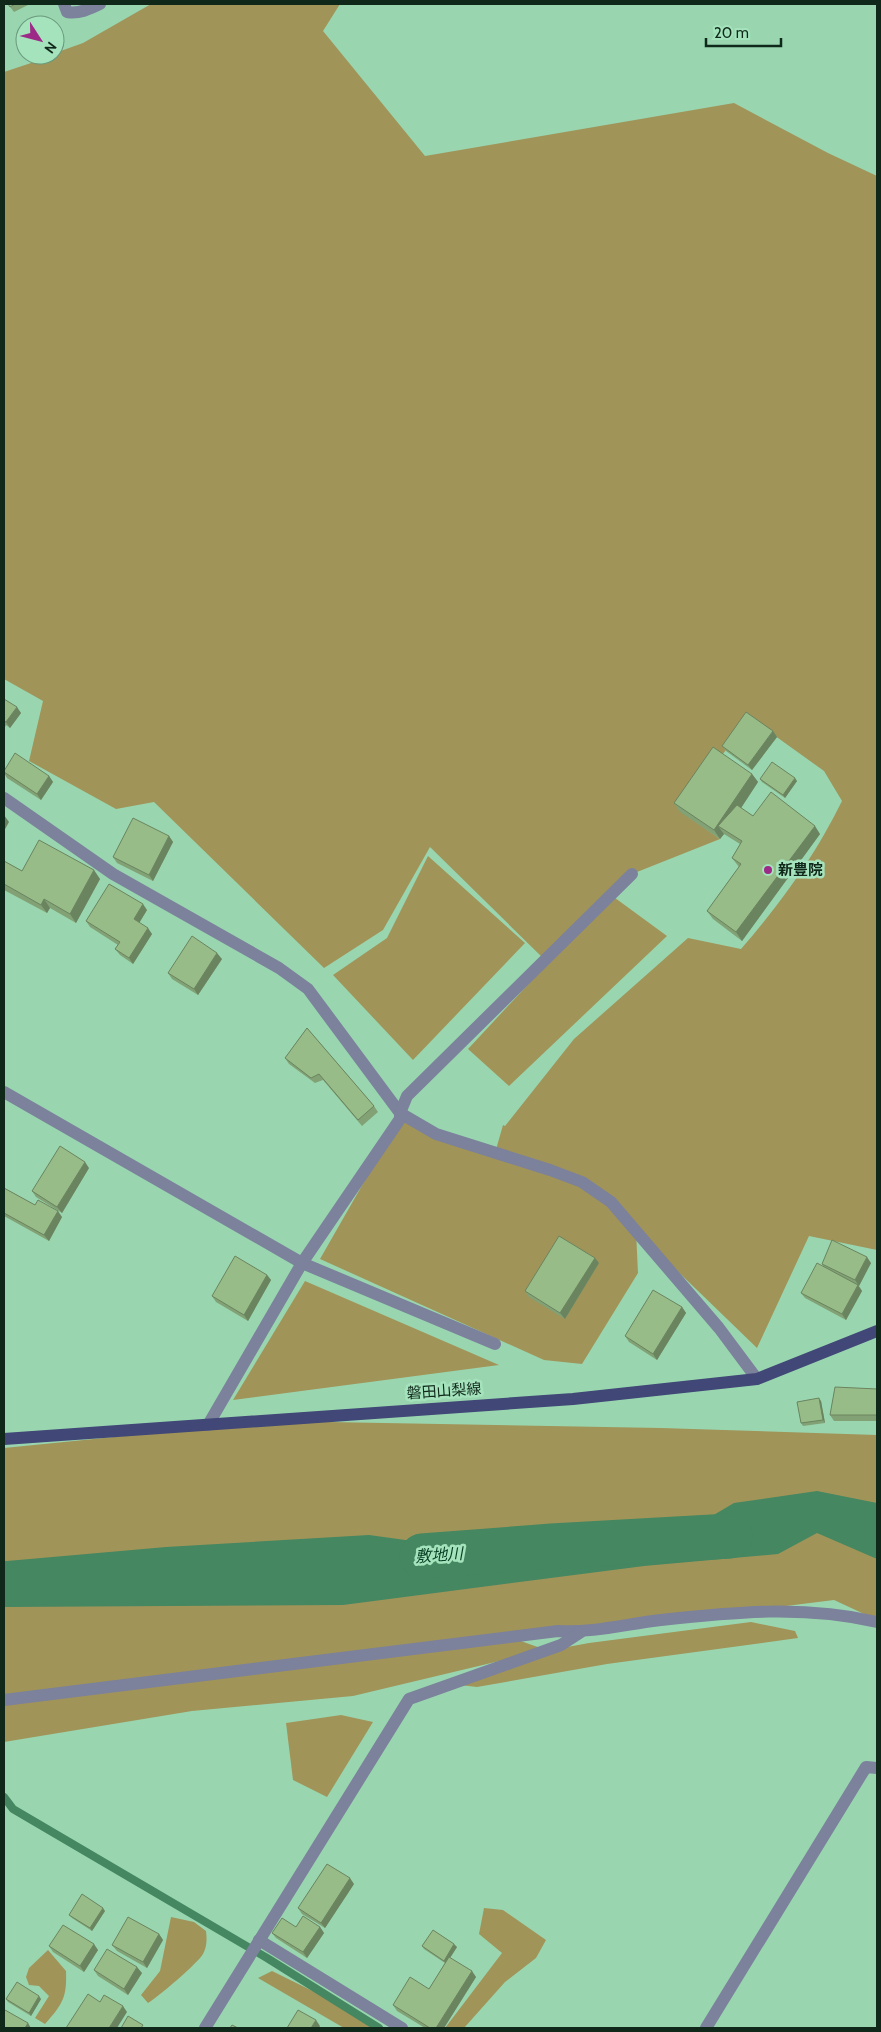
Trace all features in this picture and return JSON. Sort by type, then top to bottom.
[{"type":"main road","name":"磐田山梨線","points":[[4,1440],[573,1399],[757,1379],[877,1331]]},
{"type":"street","points":[[64,4],[67,12],[85,10],[100,4]]},
{"type":"street","points":[[4,798],[113,874],[279,968],[308,990],[400,1113],[436,1134],[582,1182],[611,1202],[719,1328],[757,1379]]},
{"type":"street","points":[[208,1425],[302,1263],[400,1119],[400,1113],[407,1096],[632,874]]},
{"type":"street","points":[[4,1092],[302,1263],[495,1344]]},
{"type":"street","points":[[4,1700],[558,1631],[581,1632],[660,1620],[760,1611],[787,1610],[844,1614],[877,1622]]},
{"type":"street","points":[[205,2028],[408,1699],[561,1644],[581,1632]]},
{"type":"street","points":[[706,2028],[866,1767],[877,1768]]},
{"type":"street","points":[[260,1940],[402,2028]]},
{"type":"shaded area","points":[[151,4],[340,4],[323,31],[425,156],[734,103],[828,153],[877,176],[877,1250],[809,1236],[757,1348],[636,1231],[638,1273],[582,1364],[544,1360],[320,1259],[400,1119],[495,1153],[503,1125],[505,1126],[574,1039],[688,938],[741,949],[796,878],[820,842],[842,801],[824,771],[750,718],[680,811],[720,839],[632,874],[611,895],[667,936],[509,1086],[468,1049],[599,908],[545,960],[430,847],[383,930],[324,968],[154,802],[116,809],[29,761],[43,701],[4,679],[4,72],[25,65],[65,65],[65,49],[83,43]]},
{"type":"shaded area","points":[[428,856],[525,943],[413,1060],[333,975],[387,938]]},
{"type":"shaded area","points":[[305,1281],[499,1365],[233,1400]]},
{"type":"shaded area","points":[[273,1421],[661,1428],[877,1435],[877,1620],[834,1600],[518,1640],[546,1650],[353,1696],[192,1711],[4,1742],[4,1448]]},
{"type":"shaded area","points":[[751,1622],[795,1631],[798,1638],[607,1664],[477,1687],[451,1684],[540,1652],[589,1643]]},
{"type":"shaded area","points":[[341,1715],[373,1722],[327,1797],[293,1780],[286,1723]]},
{"type":"shaded area","points":[[484,1908],[503,1910],[546,1940],[536,1958],[505,1982],[464,2028],[445,2028],[502,1953],[479,1934]]},
{"type":"shaded area","points":[[171,1917],[194,1922],[206,1931],[205,1949],[194,1964],[148,2003],[141,1995],[160,1971]]},
{"type":"shaded area","points":[[48,1950],[66,1971],[66,1987],[63,2000],[45,2024],[35,2018],[49,1996],[39,1986],[29,1985],[26,1977],[29,1968]]},
{"type":"shaded area","points":[[272,1971],[339,2004],[379,2028],[344,2028],[258,1978]]},
{"type":"water","points":[[817,1491],[877,1503],[877,1559],[817,1533],[778,1554],[644,1566],[343,1605],[4,1607],[4,1561],[166,1547],[369,1535],[485,1551],[673,1539],[734,1503]]},
{"type":"building","points":[[4,699],[17,707],[6,722],[4,721]]},
{"type":"building","points":[[746,712],[773,731],[748,765],[722,746]]},
{"type":"building","points":[[713,747],[752,774],[714,830],[674,803]]},
{"type":"building","points":[[15,753],[49,776],[37,794],[4,772]]},
{"type":"building","points":[[772,762],[795,778],[783,795],[760,779]]},
{"type":"building","name":"新豊院","points":[[771,792],[815,826],[736,932],[707,911],[741,864],[732,858],[742,841],[718,826],[737,805],[753,816]]},
{"type":"building","points":[[133,818],[169,836],[149,875],[113,857]]},
{"type":"building","points":[[39,840],[94,870],[70,914],[44,899],[41,905],[4,884],[4,861],[22,871]]},
{"type":"building","points":[[109,884],[143,904],[134,919],[148,928],[129,958],[115,949],[120,942],[86,921]]},
{"type":"building","points":[[192,936],[217,953],[194,989],[168,973]]},
{"type":"building","points":[[307,1028],[374,1106],[358,1120],[319,1074],[311,1078],[285,1058]]},
{"type":"building","points":[[60,1146],[85,1162],[57,1207],[32,1191]]},
{"type":"building","points":[[4,1188],[35,1205],[38,1200],[58,1211],[44,1235],[4,1213]]},
{"type":"building","points":[[559,1236],[595,1258],[560,1313],[525,1291]]},
{"type":"building","points":[[832,1240],[867,1257],[855,1280],[822,1264]]},
{"type":"building","points":[[235,1256],[267,1275],[244,1315],[212,1296]]},
{"type":"building","points":[[817,1263],[858,1285],[842,1314],[801,1293]]},
{"type":"building","points":[[653,1290],[682,1307],[653,1354],[625,1336]]},
{"type":"building","points":[[835,1387],[877,1389],[877,1415],[830,1415]]},
{"type":"building","points":[[819,1398],[823,1420],[801,1423],[797,1402]]},
{"type":"building","points":[[327,1864],[350,1878],[321,1923],[298,1908]]},
{"type":"building","points":[[82,1894],[103,1908],[90,1928],[69,1915]]},
{"type":"building","points":[[303,1916],[320,1927],[303,1952],[272,1933],[282,1918],[296,1927]]},
{"type":"building","points":[[128,1917],[159,1934],[143,1962],[112,1945]]},
{"type":"building","points":[[63,1925],[94,1944],[80,1966],[49,1946]]},
{"type":"building","points":[[433,1930],[454,1944],[444,1961],[422,1946]]},
{"type":"building","points":[[107,1949],[137,1967],[124,1989],[94,1970]]},
{"type":"building","points":[[449,1957],[472,1971],[436,2028],[430,2028],[393,2005],[410,1977],[429,1989]]},
{"type":"building","points":[[17,1982],[39,1996],[29,2013],[6,1999]]},
{"type":"building","points":[[88,1994],[100,2002],[104,1995],[123,2006],[109,2028],[66,2028]]},
{"type":"building","points":[[5,2010],[28,2023],[25,2028],[4,2028]]},
{"type":"building","points":[[298,2010],[316,2020],[311,2028],[287,2028]]},
{"type":"building","points":[[128,2016],[143,2025],[141,2028],[121,2028]]},
{"type":"waterway","name":"敷地川","points":[[422,1556],[552,1546],[730,1536]]},
{"type":"waterway","points":[[4,1797],[13,1809],[267,1958],[379,2028]]},
{"type":"place","name":"新豊院","points":[[768,870]]}]
